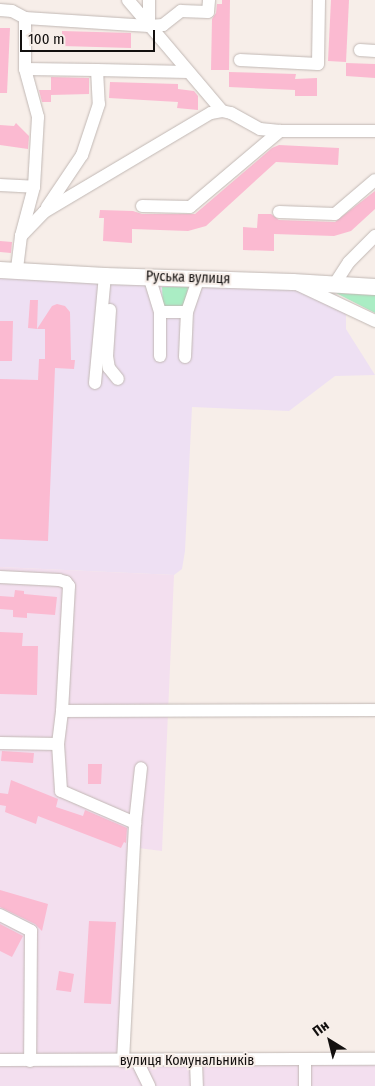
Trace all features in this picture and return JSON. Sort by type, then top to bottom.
[{"type":"main road","name":"Руська вулиця","points":[[0,270],[375,287]]},
{"type":"street","points":[[128,0],[222,111]]},
{"type":"street","points":[[148,0],[149,26]]},
{"type":"street","points":[[0,10],[12,11],[26,18],[149,26],[163,25],[181,11],[208,12],[208,0]]},
{"type":"street","points":[[240,60],[318,64],[319,0]]},
{"type":"street","points":[[17,271],[21,236],[34,187],[38,116],[25,68],[26,18]]},
{"type":"street","points":[[360,50],[375,51]]},
{"type":"street","points":[[25,68],[188,72]]},
{"type":"street","points":[[21,236],[44,212],[82,155],[99,104],[97,70]]},
{"type":"street","points":[[44,212],[211,113],[222,111],[231,113],[260,129],[280,132],[375,131]]},
{"type":"street","points":[[142,206],[190,207],[280,132]]},
{"type":"street","points":[[279,212],[335,214],[375,180]]},
{"type":"street","points":[[0,185],[34,187]]},
{"type":"street","points":[[334,285],[349,262],[375,236]]},
{"type":"street","points":[[108,276],[107,356],[109,368],[118,379]]},
{"type":"street","points":[[95,384],[108,276]]},
{"type":"street","points":[[149,276],[160,312],[160,356]]},
{"type":"street","points":[[185,357],[187,312],[199,278]]},
{"type":"street","points":[[293,282],[375,321]]},
{"type":"street","points":[[160,312],[187,312]]},
{"type":"street","points":[[0,577],[58,580],[66,582],[69,586],[62,711],[58,744],[61,791],[135,823]]},
{"type":"street","points":[[62,711],[375,710]]},
{"type":"street","points":[[0,743],[58,744]]},
{"type":"street","points":[[123,1061],[135,823],[140,768]]},
{"type":"street","points":[[0,915],[31,931],[30,1061]]},
{"type":"street","name":"вулиця Комунальників","points":[[0,1060],[196,1061],[375,1059]]},
{"type":"street","points":[[305,1060],[305,1086]]},
{"type":"street","points":[[137,1061],[149,1086]]},
{"type":"street","points":[[195,1084],[196,1061]]},
{"type":"shaded area","points":[[0,267],[292,279],[346,305],[346,329],[375,375],[335,376],[289,411],[192,407],[185,551],[182,569],[174,575],[0,567]]},
{"type":"shaded area","points":[[0,567],[174,575],[162,851],[138,848],[125,1064],[375,1063],[375,1086],[0,1086]]},
{"type":"green space","points":[[162,287],[188,287],[185,307],[163,306]]},
{"type":"green space","points":[[336,293],[375,295],[375,313]]},
{"type":"building","points":[[222,0],[230,0],[229,70],[211,70],[212,19],[216,13],[217,4],[222,4]]},
{"type":"building","points":[[331,0],[349,0],[346,62],[328,61]]},
{"type":"building","points":[[0,28],[10,28],[7,93],[0,93]]},
{"type":"building","points":[[62,31],[131,33],[131,48],[62,46]]},
{"type":"building","points":[[346,63],[375,64],[375,78],[346,76]]},
{"type":"building","points":[[229,72],[296,74],[295,79],[317,78],[317,96],[295,96],[295,90],[229,87]]},
{"type":"building","points":[[51,77],[89,78],[89,94],[51,95],[51,102],[42,102],[39,90],[51,90]]},
{"type":"building","points":[[110,82],[178,84],[178,89],[194,91],[198,96],[198,110],[177,108],[178,102],[109,98]]},
{"type":"building","points":[[16,123],[29,136],[28,149],[0,145],[0,125],[14,126]]},
{"type":"building","points":[[279,145],[339,148],[338,165],[276,162],[206,226],[188,231],[132,229],[132,243],[103,241],[104,218],[99,218],[100,210],[133,211],[142,214],[195,214],[272,148]]},
{"type":"building","points":[[375,191],[375,209],[351,231],[334,236],[274,234],[274,251],[243,250],[243,227],[257,228],[258,214],[271,214],[279,220],[335,222]]},
{"type":"building","points":[[0,241],[12,242],[11,253],[0,252]]},
{"type":"building","points":[[30,300],[38,300],[37,329],[28,328]]},
{"type":"building","points":[[57,304],[65,306],[70,312],[71,360],[75,360],[74,369],[55,368],[48,541],[0,539],[0,379],[38,380],[39,359],[45,359],[45,329],[37,329],[52,306]]},
{"type":"building","points":[[0,321],[13,321],[12,361],[0,361]]},
{"type":"building","points":[[15,590],[24,591],[24,594],[57,597],[55,615],[27,613],[27,618],[13,617],[13,610],[0,609],[0,596],[14,597]]},
{"type":"building","points":[[0,632],[23,633],[22,646],[38,646],[37,695],[0,694]]},
{"type":"building","points":[[2,751],[34,753],[33,763],[1,761]]},
{"type":"building","points":[[88,764],[102,764],[101,784],[88,784]]},
{"type":"building","points":[[11,780],[58,799],[56,807],[83,816],[85,810],[127,828],[126,843],[124,842],[121,848],[38,816],[36,824],[5,812],[6,806],[0,805],[0,793],[8,794]]},
{"type":"building","points":[[0,890],[48,904],[42,931],[35,924],[0,907]]},
{"type":"building","points":[[89,921],[116,922],[111,1004],[84,1003]]},
{"type":"building","points":[[0,924],[23,936],[12,957],[0,951]]},
{"type":"building","points":[[59,971],[74,974],[71,992],[56,990]]}]
